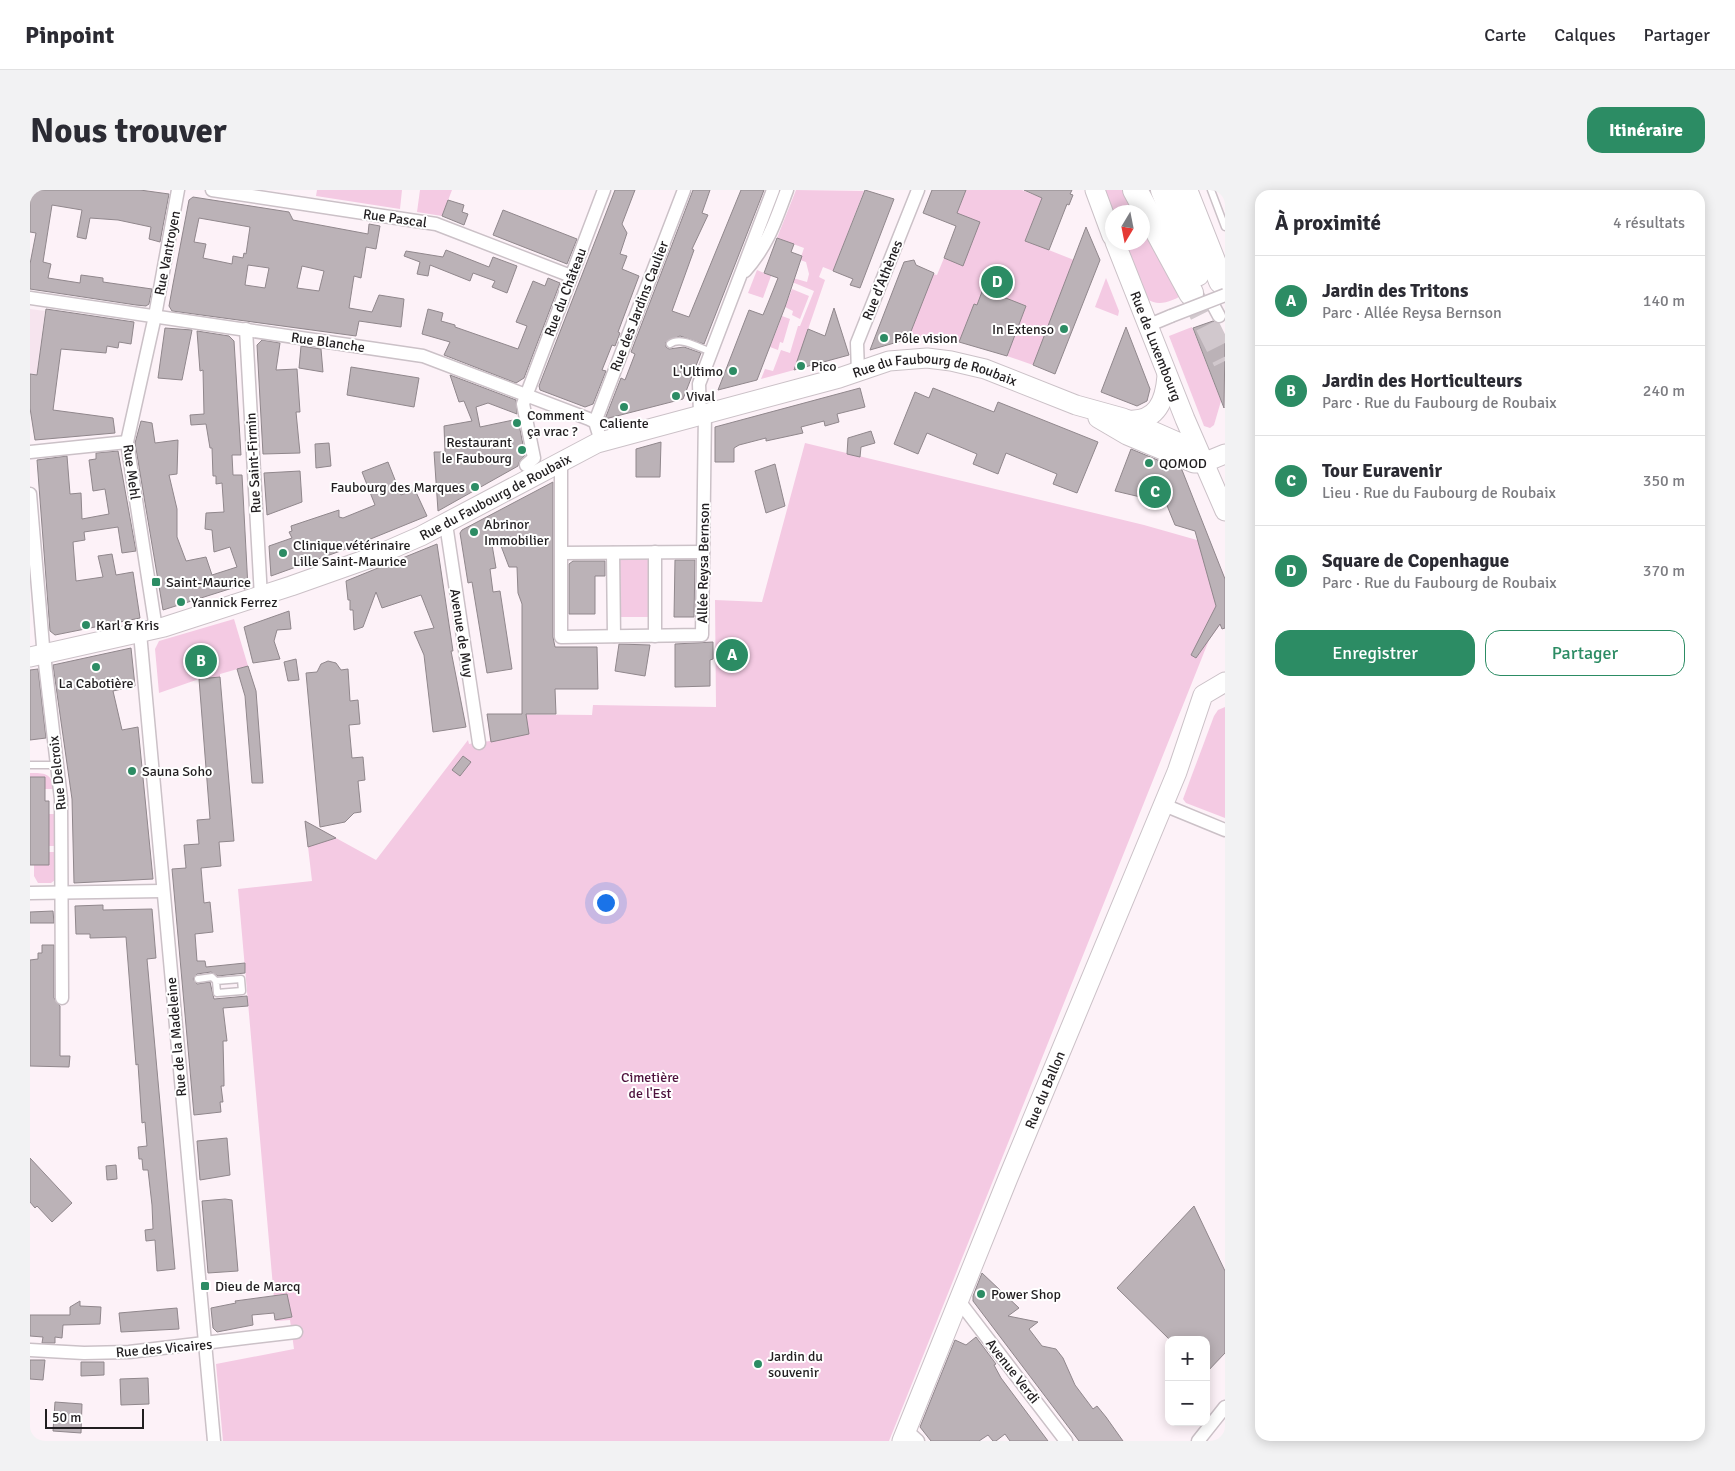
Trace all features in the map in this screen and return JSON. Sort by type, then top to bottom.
[{"type":"highway","points":[[1135,190],[1210,292]]},
{"type":"highway","points":[[1163,190],[1210,292]]},
{"type":"highway","points":[[1185,190],[1210,292]]},
{"type":"main road","points":[[1095,190],[1105,217]]},
{"type":"main road","name":"Rue de Luxembourg","points":[[1118,250],[1167,374],[1225,511]]},
{"type":"main road","name":"Rue du Faubourg de Roubaix","points":[[37,656],[148,631],[260,597],[373,557],[446,524],[562,460],[601,441],[902,359],[951,361],[996,372],[1076,405],[1128,420],[1201,457]]},
{"type":"main road","points":[[1128,420],[1144,419],[1156,412],[1164,396],[1167,374]]},
{"type":"main road","name":"Rue du Faubourg de Roubaix","points":[[1076,405],[1128,435],[1189,461],[1201,457]]},
{"type":"main road","points":[[1201,457],[1224,446]]},
{"type":"main road","name":"Rue du Ballon","points":[[909,1437],[959,1301],[1164,805],[1190,739],[1203,695],[1225,682]]},
{"type":"main road","name":"Rue du Ballon","points":[[1190,739],[1208,703],[1212,698],[1225,693]]},
{"type":"street","name":"Rue Vantroyen","points":[[155,316],[178,190]]},
{"type":"street","name":"Rue Pascal","points":[[212,190],[436,224],[571,276]]},
{"type":"street","name":"Rue du Château","points":[[526,395],[604,190]]},
{"type":"street","name":"Rue des Jardins Caulier","points":[[595,422],[684,190]]},
{"type":"street","name":"Allée Reysa Bernson","points":[[562,460],[561,637],[702,635],[703,413],[698,398],[699,384],[773,190]]},
{"type":"street","points":[[740,277],[762,252],[788,190]]},
{"type":"street","name":"Rue d'Athènes","points":[[858,372],[857,343],[918,190]]},
{"type":"street","points":[[1148,326],[1171,316],[1210,292],[1219,316]]},
{"type":"street","name":"Rue Blanche","points":[[30,298],[423,356],[595,422]]},
{"type":"street","name":"Rue Mehl","points":[[148,631],[127,442],[155,316]]},
{"type":"street","name":"Rue Saint-Firmin","points":[[246,330],[260,597]]},
{"type":"street","points":[[526,395],[523,404],[534,458],[526,465]]},
{"type":"street","points":[[595,422],[601,441]]},
{"type":"street","points":[[30,452],[127,442]]},
{"type":"street","name":"Rue Delcroix","points":[[30,494],[37,656],[58,765],[61,799],[63,893],[62,998]]},
{"type":"street","name":"Avenue de Muy","points":[[446,524],[479,743]]},
{"type":"street","points":[[655,552],[655,636]]},
{"type":"street","points":[[561,553],[703,552]]},
{"type":"street","points":[[613,553],[614,636]]},
{"type":"street","name":"Rue de la Madeleine","points":[[148,631],[163,891],[176,981],[214,1441]]},
{"type":"street","points":[[1164,805],[1225,830]]},
{"type":"street","points":[[30,893],[163,891]]},
{"type":"street","name":"Avenue Verdi","points":[[959,1301],[1066,1441]]},
{"type":"street","name":"Rue des Vicaires","points":[[30,1350],[114,1353],[296,1332]]},
{"type":"street","points":[[1198,1441],[1225,1407]]},
{"type":"lane","points":[[1211,190],[1225,226]]},
{"type":"lane","points":[[670,344],[676,340],[682,341],[711,352]]},
{"type":"lane","points":[[30,765],[58,765]]},
{"type":"lane","points":[[198,979],[212,977],[216,981]]},
{"type":"shaded area","points":[[30,309],[45,311],[33,408],[30,408]]},
{"type":"green space","points":[[317,190],[402,190],[400,209],[316,196]]},
{"type":"green space","points":[[420,190],[452,190],[442,216],[417,212]]},
{"type":"green space","points":[[796,190],[864,191],[833,271],[823,267],[819,277],[825,280],[794,370],[761,379],[765,369],[773,371],[781,350],[790,353],[798,326],[800,326],[814,291],[792,282],[793,278],[807,282],[809,274],[806,262],[800,260],[804,248],[777,238]]},
{"type":"green space","points":[[966,190],[1022,190],[1042,198],[1026,241],[1074,260],[1033,365],[1007,356],[1026,306],[983,290],[977,305],[974,304],[959,342],[929,337],[908,339],[933,274],[937,275],[944,258],[963,265],[957,213]]},
{"type":"green space","points":[[1100,190],[1128,190],[1136,205],[1108,205]]},
{"type":"green space","points":[[1150,230],[1186,294],[1171,301],[1161,303],[1152,302],[1147,299],[1124,250],[1150,250]]},
{"type":"green space","points":[[757,270],[771,276],[763,298],[748,293]]},
{"type":"green space","points":[[1106,278],[1119,311],[1118,316],[1095,307]]},
{"type":"green space","points":[[792,289],[809,296],[800,319],[792,315],[793,311],[785,307]]},
{"type":"green space","points":[[782,316],[790,319],[783,343],[780,342],[778,350],[770,347]]},
{"type":"green space","points":[[1192,327],[1221,401],[1214,425],[1210,428],[1204,426],[1169,336]]},
{"type":"green space","name":"Cimetière de l'Est","points":[[805,443],[1144,525],[1211,544],[1225,579],[1225,618],[1209,640],[889,1441],[223,1441],[216,1364],[294,1349],[290,1320],[276,1321],[238,889],[312,881],[305,821],[376,860],[468,740],[469,744],[490,741],[487,714],[592,715],[593,705],[716,707],[715,600],[762,602]]},
{"type":"green space","points":[[608,555],[660,555],[661,617],[609,617]]},
{"type":"green space","points":[[234,619],[248,666],[220,674],[220,677],[199,679],[159,693],[155,649],[159,641]]},
{"type":"green space","points":[[1225,707],[1225,818],[1186,803],[1183,799],[1214,716],[1218,710]]},
{"type":"green space","points":[[30,773],[39,773],[49,777],[54,789],[45,789],[45,777],[30,777]]},
{"type":"green space","points":[[49,814],[56,814],[57,846],[49,846]]},
{"type":"green space","points":[[49,852],[57,852],[55,880],[51,883],[38,883],[34,876],[34,865],[49,865]]},
{"type":"building","points":[[30,190],[140,190],[169,194],[160,242],[149,239],[151,227],[118,220],[90,218],[86,239],[77,237],[82,210],[52,205],[43,262],[51,264],[48,278],[80,283],[81,275],[103,278],[103,282],[152,289],[149,304],[146,306],[136,305],[30,289],[30,264],[36,233],[30,232]]},
{"type":"building","points":[[615,190],[635,190],[622,224],[627,233],[620,254],[627,256],[622,269],[639,276],[618,332],[620,333],[615,346],[612,345],[602,370],[606,371],[593,404],[585,407],[540,390],[539,386]]},
{"type":"building","points":[[693,190],[710,190],[702,213],[708,215],[692,249],[694,250],[672,311],[689,317],[741,190],[764,190],[704,344],[680,336],[666,342],[666,347],[669,349],[684,347],[701,353],[683,399],[605,419],[621,378],[625,380],[635,354],[631,352]]},
{"type":"building","points":[[865,190],[894,199],[860,288],[850,285],[853,279],[833,271]]},
{"type":"building","points":[[932,190],[966,190],[957,213],[980,222],[963,266],[944,258],[956,226],[923,213]]},
{"type":"building","points":[[1024,190],[1072,190],[1070,194],[1073,195],[1069,205],[1067,204],[1049,250],[1025,241],[1042,198]]},
{"type":"building","points":[[193,197],[289,212],[293,220],[368,234],[369,224],[380,226],[376,249],[366,247],[361,278],[354,276],[349,308],[372,312],[379,295],[404,299],[401,327],[359,321],[356,336],[172,311],[169,306],[189,200]],"holes":[[[199,218],[250,227],[246,254],[244,253],[243,258],[233,256],[232,264],[203,258],[206,244],[194,242]],[[248,265],[269,268],[265,288],[245,285]],[[302,266],[324,271],[319,291],[297,288]]]},
{"type":"building","points":[[448,200],[464,205],[462,212],[468,214],[464,225],[442,216]]},
{"type":"building","points":[[503,210],[577,239],[567,264],[493,235]]},
{"type":"building","points":[[1086,227],[1100,260],[1055,374],[1033,365]]},
{"type":"building","points":[[777,238],[794,244],[791,252],[802,256],[757,380],[718,390],[749,310],[763,315],[778,278],[764,273]]},
{"type":"building","points":[[446,250],[489,267],[493,257],[517,266],[507,293],[492,287],[495,281],[473,273],[470,281],[430,265],[428,276],[417,274],[420,262],[404,256],[406,251],[443,257]]},
{"type":"building","points":[[914,260],[916,265],[934,273],[908,339],[870,350],[904,262]]},
{"type":"building","points":[[548,278],[560,283],[524,378],[516,383],[444,355],[450,342],[422,334],[428,309],[443,313],[441,321],[518,349],[527,326],[516,322],[533,281],[545,286]]},
{"type":"building","points":[[983,289],[1026,306],[1007,356],[959,342],[974,304],[977,305]]},
{"type":"building","points":[[834,308],[849,355],[794,370],[808,329],[825,336]]},
{"type":"building","points":[[46,309],[134,322],[131,344],[119,342],[118,348],[107,346],[106,353],[61,349],[53,410],[113,418],[115,433],[35,440],[30,408],[30,374],[37,375]]},
{"type":"building","points":[[1213,321],[1218,324],[1225,341],[1224,408],[1193,328]]},
{"type":"building","points":[[1126,327],[1150,389],[1147,401],[1137,406],[1101,392]]},
{"type":"building","points":[[165,328],[192,330],[182,380],[158,378]]},
{"type":"building","points":[[197,331],[229,336],[234,341],[241,455],[232,455],[233,475],[242,475],[248,588],[244,589],[242,585],[163,610],[135,443],[141,421],[152,423],[155,443],[178,440],[177,474],[169,475],[177,509],[177,537],[186,561],[206,557],[212,575],[237,567],[230,547],[214,552],[212,530],[205,529],[206,513],[224,512],[222,483],[216,484],[216,476],[213,476],[212,448],[210,448],[206,424],[191,425],[190,415],[204,414],[203,370],[200,371]]},
{"type":"building","points":[[262,340],[280,343],[276,370],[297,369],[300,412],[296,412],[300,453],[263,454],[257,345]]},
{"type":"building","points":[[301,346],[321,349],[323,372],[299,368]]},
{"type":"building","points":[[351,367],[419,378],[414,407],[347,395]]},
{"type":"building","points":[[450,375],[516,400],[517,414],[488,403],[476,407],[480,427],[518,419],[525,455],[518,466],[438,511],[434,452],[445,452],[444,426],[472,421],[464,401],[459,402]]},
{"type":"building","points":[[860,388],[865,407],[837,414],[839,422],[825,426],[824,421],[801,427],[803,433],[766,441],[766,438],[739,445],[734,448],[734,462],[715,462],[715,427]]},
{"type":"building","points":[[933,388],[994,412],[998,402],[1098,442],[1077,493],[1053,484],[1057,474],[1006,453],[998,474],[973,464],[977,454],[927,433],[918,454],[894,444],[915,392],[929,398]]},
{"type":"building","points":[[871,431],[875,443],[861,447],[860,457],[847,454],[848,438]]},
{"type":"building","points":[[661,442],[660,477],[636,477],[636,449]]},
{"type":"building","points":[[329,443],[331,466],[316,468],[315,444]]},
{"type":"building","points":[[1131,449],[1182,470],[1225,579],[1225,628],[1222,629],[1220,624],[1196,658],[1191,655],[1216,606],[1195,531],[1175,525],[1166,503],[1115,491]]},
{"type":"building","points":[[118,451],[136,551],[122,553],[118,527],[84,532],[85,540],[73,542],[76,581],[103,577],[98,556],[112,554],[116,575],[133,572],[140,618],[55,635],[50,631],[37,460],[67,456],[70,494],[81,493],[82,519],[109,514],[105,489],[93,491],[89,460],[96,459],[96,453]]},
{"type":"building","points":[[388,462],[401,495],[415,490],[427,516],[346,549],[271,576],[269,546],[292,538],[289,532],[292,531],[291,526],[339,510],[339,517],[343,518],[375,505],[362,472]]},
{"type":"building","points":[[775,464],[785,506],[766,513],[755,471]]},
{"type":"building","points":[[300,471],[302,502],[267,515],[264,473]]},
{"type":"building","points":[[553,482],[553,637],[555,647],[597,647],[598,689],[555,689],[556,714],[526,714],[529,734],[491,742],[487,714],[522,714],[522,604],[518,593],[517,567],[509,567],[498,538],[491,539],[496,568],[490,569],[493,592],[500,591],[512,669],[487,673],[472,582],[468,583],[460,533],[462,530]]},
{"type":"building","points":[[437,544],[453,651],[451,651],[466,727],[433,732],[424,655],[414,632],[434,628],[421,595],[382,608],[376,592],[363,627],[354,630],[353,610],[350,610],[346,581]]},
{"type":"building","points":[[675,560],[695,560],[694,617],[674,617]]},
{"type":"building","points":[[573,561],[605,561],[605,576],[595,576],[595,614],[569,614],[569,564]]},
{"type":"building","points":[[289,611],[291,629],[277,630],[274,641],[280,659],[253,663],[244,627]]},
{"type":"building","points":[[713,642],[713,659],[710,660],[710,686],[675,687],[675,644]]},
{"type":"building","points":[[619,644],[650,645],[645,676],[615,671]]},
{"type":"building","points":[[131,648],[135,686],[113,691],[122,730],[138,727],[153,879],[74,883],[72,799],[53,665]]},
{"type":"building","points":[[296,659],[299,680],[288,681],[284,662]]},
{"type":"building","points":[[328,661],[336,663],[341,670],[348,669],[350,701],[358,700],[360,724],[349,725],[352,758],[363,757],[365,780],[358,781],[361,812],[354,813],[345,822],[320,827],[306,673],[317,672],[321,664]]},
{"type":"building","points":[[248,666],[256,691],[263,783],[252,783],[245,696],[237,669]]},
{"type":"building","points":[[38,669],[46,738],[30,740],[30,670]]},
{"type":"building","points":[[220,677],[234,841],[219,842],[221,866],[201,868],[204,903],[210,902],[213,932],[195,934],[197,961],[205,961],[206,967],[245,963],[245,973],[218,976],[211,972],[197,974],[193,979],[197,984],[210,982],[214,999],[247,996],[248,1006],[223,1008],[227,1041],[223,1041],[224,1086],[221,1086],[223,1102],[220,1102],[221,1112],[194,1115],[172,869],[186,868],[184,845],[199,844],[197,820],[210,819],[199,679]]},
{"type":"building","points":[[463,756],[471,762],[460,776],[452,770]]},
{"type":"building","points":[[30,777],[45,777],[45,801],[49,801],[49,865],[30,865]]},
{"type":"building","points":[[305,821],[336,838],[308,847]]},
{"type":"building","points":[[103,905],[103,910],[152,909],[156,958],[147,959],[175,1269],[157,1271],[155,1240],[146,1241],[145,1230],[153,1229],[152,1205],[148,1170],[143,1170],[142,1159],[139,1159],[138,1147],[147,1146],[145,1122],[142,1123],[138,1064],[136,1065],[126,937],[90,938],[90,934],[76,934],[75,906]]},
{"type":"building","points":[[53,911],[54,923],[30,923],[30,912]]},
{"type":"building","points":[[42,945],[54,945],[54,998],[60,1006],[60,1056],[70,1056],[69,1067],[30,1066],[30,960],[38,959],[38,953],[42,953]]},
{"type":"building","points":[[227,1138],[230,1175],[200,1180],[197,1141]]},
{"type":"building","points":[[30,1158],[72,1203],[52,1222],[37,1206],[35,1208],[30,1202]]},
{"type":"building","points":[[116,1165],[117,1179],[107,1180],[106,1166]]},
{"type":"building","points":[[232,1200],[238,1271],[208,1273],[202,1201]]},
{"type":"building","points":[[1194,1206],[1225,1271],[1225,1353],[1210,1369],[1210,1336],[1166,1336],[1117,1288]]},
{"type":"building","points":[[982,1273],[1019,1308],[1008,1316],[1038,1322],[1029,1329],[1042,1346],[1056,1349],[1063,1358],[1075,1385],[1093,1409],[1097,1406],[1123,1441],[1079,1441],[973,1301],[973,1296]]},
{"type":"building","points":[[287,1294],[292,1317],[275,1320],[274,1313],[252,1315],[253,1325],[217,1332],[213,1328],[211,1308],[236,1303],[235,1301]]},
{"type":"building","points":[[80,1301],[80,1306],[101,1307],[100,1324],[63,1325],[62,1338],[55,1337],[55,1343],[42,1343],[43,1337],[30,1336],[30,1315],[70,1315],[70,1307]]},
{"type":"building","points":[[177,1308],[179,1329],[121,1332],[119,1313]]},
{"type":"building","points":[[976,1337],[996,1364],[994,1365],[1001,1378],[1048,1441],[1010,1441],[1005,1434],[996,1441],[993,1441],[988,1435],[979,1441],[931,1441],[920,1427],[955,1340],[966,1345]]},
{"type":"building","points":[[30,1360],[45,1360],[43,1380],[30,1379]]},
{"type":"building","points":[[81,1362],[104,1362],[104,1375],[81,1376]]},
{"type":"building","points":[[148,1378],[149,1404],[121,1405],[120,1379]]},
{"type":"building","points":[[55,1402],[82,1404],[81,1433],[53,1431]]},
{"type":"tunnel","points":[[1191,293],[1225,361]]},
{"type":"place","name":"Square de Copenhague","points":[[997,282]]},
{"type":"place","name":"In Extenso","points":[[1064,329]]},
{"type":"place","name":"Pôle vision","points":[[884,338]]},
{"type":"place","name":"Pico","points":[[801,366]]},
{"type":"place","name":"L'Ultimo","points":[[733,371]]},
{"type":"place","name":"Vival","points":[[676,396]]},
{"type":"place","name":"Caliente","points":[[624,407]]},
{"type":"place","name":"Comment ça vrac ?","points":[[517,423]]},
{"type":"place","name":"Restaurant le Faubourg","points":[[522,450]]},
{"type":"place","name":"QOMOD","points":[[1149,463]]},
{"type":"place","name":"Faubourg des Marques","points":[[475,487]]},
{"type":"place","name":"Tour Euravenir","points":[[1155,492]]},
{"type":"place","name":"Abrinor Immobilier","points":[[474,532]]},
{"type":"place","name":"Clinique vétérinaire Lille Saint-Maurice","points":[[283,553]]},
{"type":"place","name":"Saint-Maurice","points":[[156,582]]},
{"type":"place","name":"Yannick Ferrez","points":[[181,602]]},
{"type":"place","name":"Karl & Kris","points":[[86,625]]},
{"type":"place","name":"Jardin des Tritons","points":[[732,655]]},
{"type":"place","name":"Jardin des Horticulteurs","points":[[201,661]]},
{"type":"place","name":"La Cabotière","points":[[96,667]]},
{"type":"place","name":"Sauna Soho","points":[[132,771]]},
{"type":"place","name":"Dieu de Marcq","points":[[205,1286]]},
{"type":"place","name":"Power Shop","points":[[981,1294]]},
{"type":"place","name":"Jardin du souvenir","points":[[758,1364]]}]
